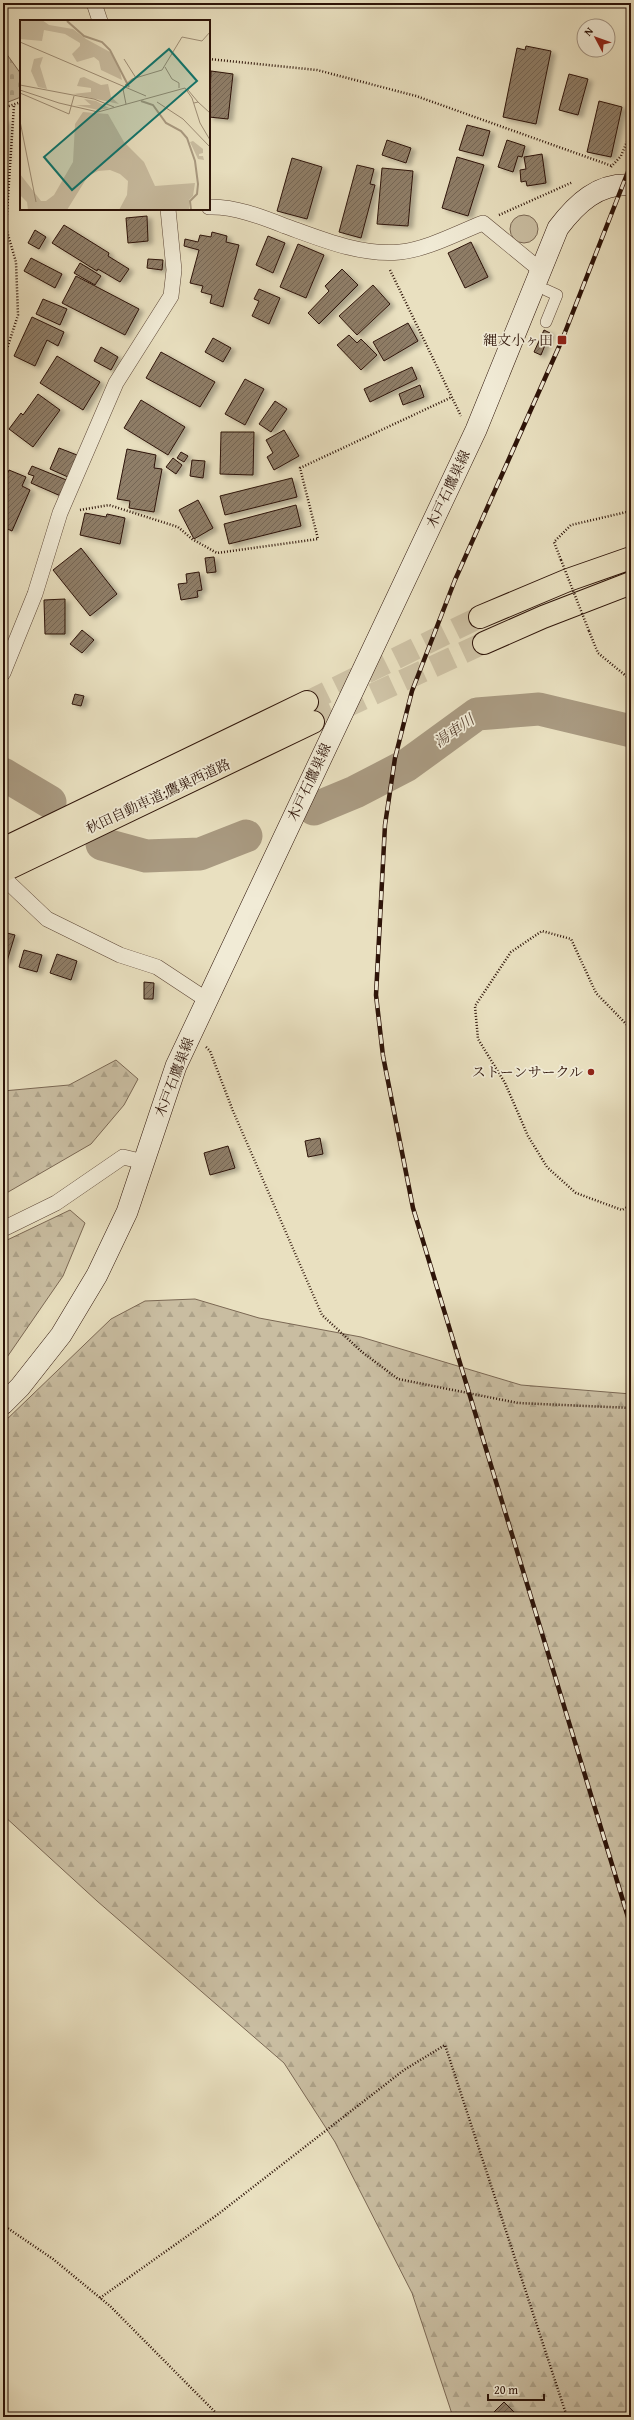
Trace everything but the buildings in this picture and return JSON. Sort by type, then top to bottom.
[{"type":"highway","points":[[480,617],[568,580],[631,558]]},
{"type":"highway","points":[[484,643],[543,617],[631,583]]},
{"type":"highway","name":"秋田自動車道;鷹巣西道路","points":[[3,849],[310,712],[6,877]]},
{"type":"main road","name":"木戸石鷹巣線","points":[[3,1404],[20,1386],[61,1336],[97,1275],[127,1212],[176,1066],[476,430],[539,269],[558,228],[572,210],[586,198],[606,187],[631,185]]},
{"type":"street","points":[[94,3],[100,20]]},
{"type":"street","points":[[210,207],[217,207],[258,216],[364,251],[400,252],[428,244],[483,223],[539,269]]},
{"type":"street","points":[[3,673],[8,644],[35,594],[60,513],[116,383],[171,296],[174,270],[168,210]]},
{"type":"street","points":[[546,290],[557,295],[546,322]]},
{"type":"street","points":[[6,877],[47,919],[120,955],[157,967],[207,1000]]},
{"type":"street","points":[[3,1229],[56,1203],[123,1157],[144,1162]]},
{"type":"path","points":[[210,59],[317,70],[416,96],[612,166]]},
{"type":"path","points":[[3,108],[14,106],[20,103]]},
{"type":"path","points":[[3,360],[18,315],[16,262],[6,228],[14,106]]},
{"type":"path","points":[[605,169],[612,166],[621,156],[631,132]]},
{"type":"path","points":[[483,223],[534,198],[577,181]]},
{"type":"path","points":[[381,251],[466,427],[476,430]]},
{"type":"path","points":[[60,513],[109,505],[178,527],[192,539],[217,553],[318,539],[300,468],[452,397]]},
{"type":"path","points":[[631,511],[571,525],[554,542],[598,653],[631,680]]},
{"type":"path","points":[[631,1030],[596,994],[572,939],[542,931],[511,952],[476,1006],[478,1039],[505,1083],[528,1136],[546,1168],[576,1193],[622,1210],[631,1205]]},
{"type":"path","points":[[192,1030],[210,1051],[233,1111],[322,1315],[362,1352],[398,1379],[518,1403],[631,1408]]},
{"type":"path","points":[[100,2298],[217,2215],[404,2070],[445,2045],[567,2417]]},
{"type":"path","points":[[3,2225],[54,2259],[100,2298],[220,2417]]},
{"type":"green space","points":[[3,49],[20,73],[20,97],[3,104]]},
{"type":"green space","points":[[524,215],[534,219],[538,229],[534,239],[524,243],[514,239],[510,229],[514,219]]},
{"type":"green space","points":[[116,1060],[138,1079],[124,1105],[91,1144],[3,1195],[3,1091],[69,1085]]},
{"type":"green space","points":[[70,1210],[85,1223],[63,1276],[3,1363],[3,1242]]},
{"type":"green space","points":[[195,1299],[259,1318],[361,1337],[521,1385],[631,1394],[631,2417],[453,2417],[412,2293],[335,2142],[284,2063],[97,1901],[3,1815],[3,1423],[111,1319],[145,1301]]},
{"type":"waterway","name":"湯車川","points":[[314,809],[355,792],[407,765],[477,714],[539,709],[631,731]]},
{"type":"waterway","name":"湯車川","points":[[3,774],[50,802]]},
{"type":"waterway","name":"湯車川","points":[[102,844],[146,856],[200,854],[246,836]]},
{"type":"tunnel","points":[[307,702],[480,617]]},
{"type":"tunnel","points":[[313,722],[484,643]]},
{"type":"railway","points":[[631,164],[562,340],[455,580],[412,691],[395,758],[385,825],[376,995],[383,1056],[413,1208],[631,1927]]},
{"type":"place","name":"縄文小ヶ田","points":[[562,340]]},
{"type":"place","name":"ストーンサークル","points":[[591,1072]]}]
